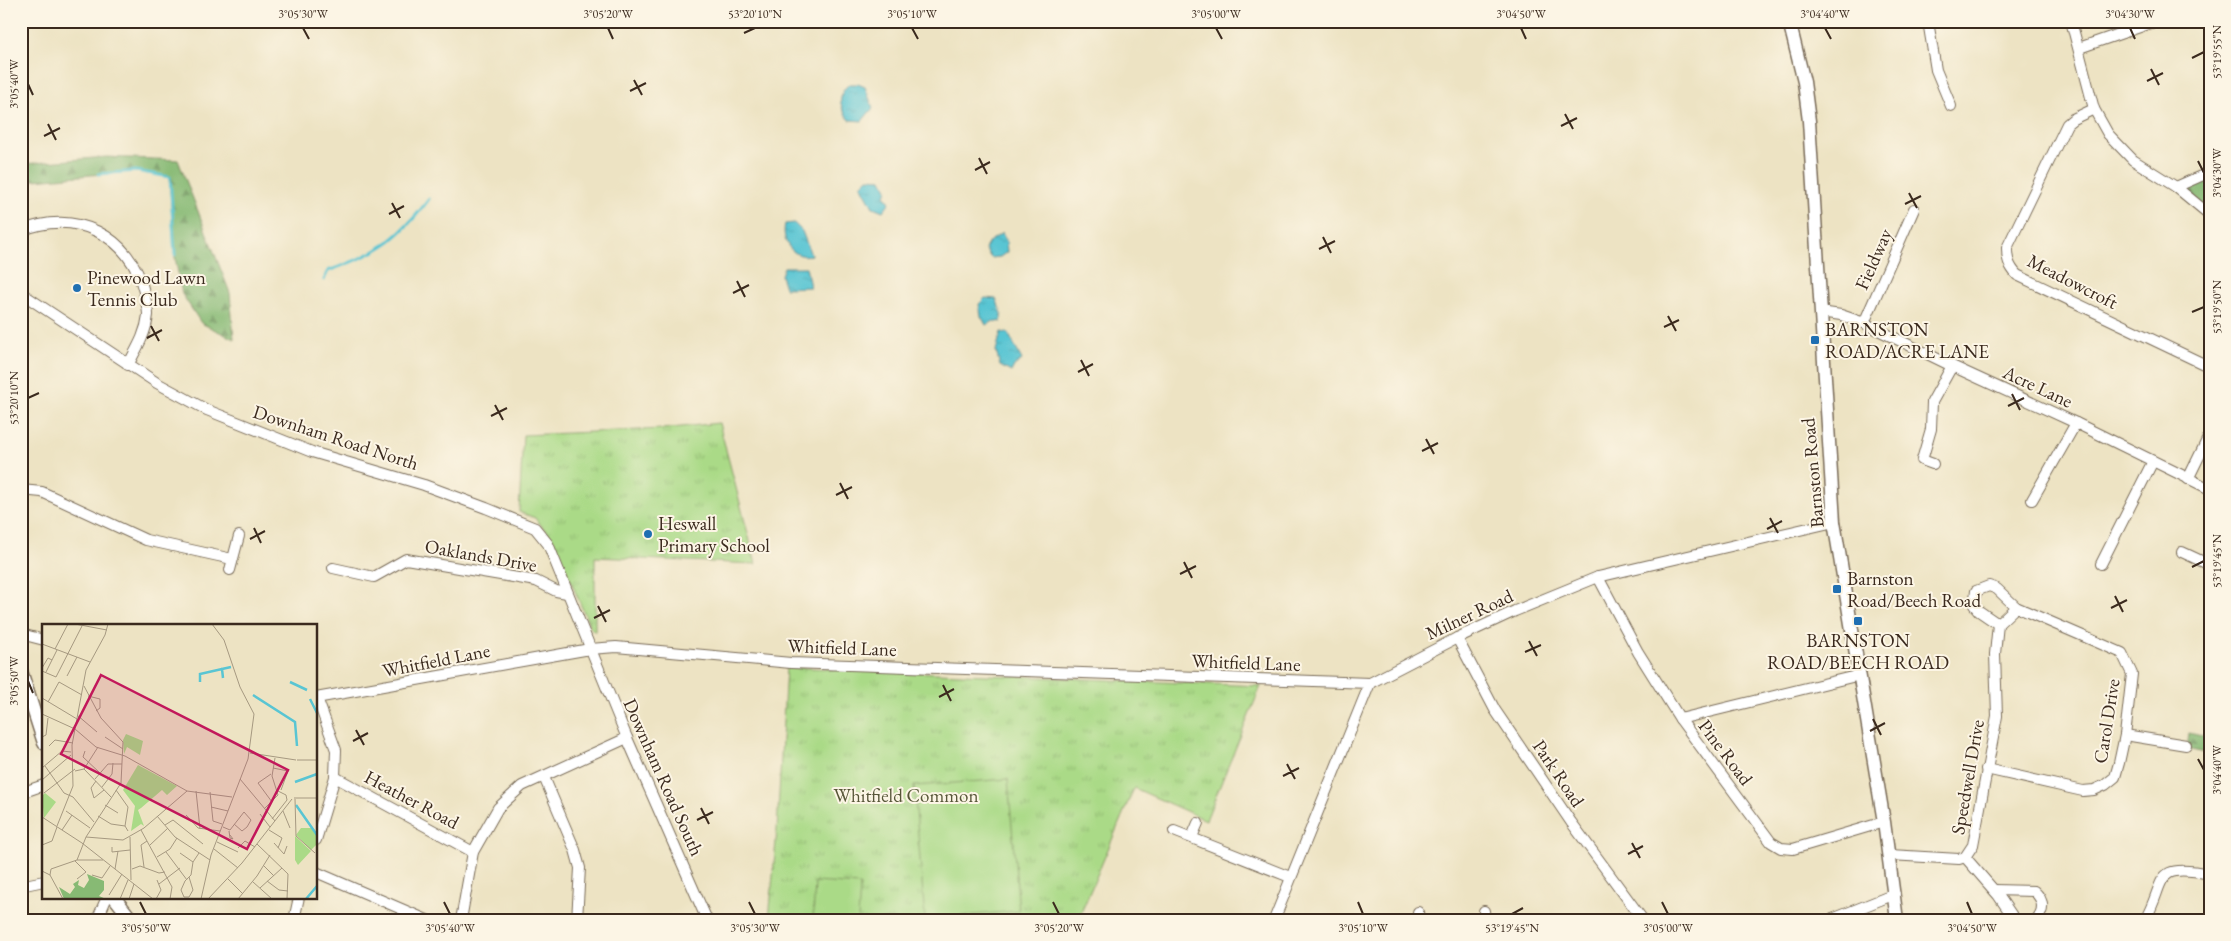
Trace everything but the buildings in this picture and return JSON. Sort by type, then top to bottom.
[{"type":"main road","name":"Barnston Road","points":[[1789,21],[1804,82],[1809,121],[1834,522],[1890,855],[1897,920]]},
{"type":"main road","points":[[21,671],[42,737]]},
{"type":"main road","points":[[115,898],[132,920]]},
{"type":"street","points":[[1928,21],[1936,70],[1951,106]]},
{"type":"street","points":[[2071,21],[2094,109],[2108,134],[2133,160],[2176,187],[2210,215]]},
{"type":"street","points":[[2079,48],[2157,21]]},
{"type":"street","name":"Meadowcroft","points":[[2094,109],[2067,124],[2008,248],[2007,258],[2010,267],[2017,275],[2210,367]]},
{"type":"street","points":[[2176,187],[2210,172]]},
{"type":"street","name":"Fieldway","points":[[1864,323],[1914,209]]},
{"type":"street","points":[[21,231],[53,224],[74,223],[88,226],[103,233],[135,265],[142,282],[148,312],[145,334],[128,364]]},
{"type":"street","name":"Downham Road North","points":[[21,293],[156,383],[207,410],[312,452],[424,485],[534,528],[548,544],[590,649]]},
{"type":"street","name":"Acre Lane","points":[[1820,312],[1841,315],[1864,323],[2076,423],[2210,489]]},
{"type":"street","points":[[1933,464],[1922,460],[1931,429],[1932,402],[1952,366]]},
{"type":"street","points":[[2032,500],[2076,423]]},
{"type":"street","points":[[2188,479],[2210,434]]},
{"type":"street","points":[[2101,564],[2153,461]]},
{"type":"street","points":[[21,490],[42,492],[146,540],[232,559]]},
{"type":"street","name":"Milner Road","points":[[1370,683],[1457,638],[1515,611],[1598,577],[1834,522]]},
{"type":"street","points":[[230,570],[239,536]]},
{"type":"street","points":[[2182,552],[2210,566]]},
{"type":"street","name":"Oaklands Drive","points":[[334,568],[374,577],[406,559],[536,581],[556,591],[567,593]]},
{"type":"street","name":"Pine Road","points":[[1598,577],[1638,652],[1680,719],[1771,842],[1781,848],[1793,849],[1884,822]]},
{"type":"street","points":[[1989,586],[1997,589],[2016,607],[1998,624],[1974,606],[1976,591],[1989,586]]},
{"type":"street","name":"Carol Drive","points":[[1986,769],[2083,791],[2094,790],[2115,777],[2125,735],[2132,674],[2122,653],[2016,607]]},
{"type":"street","name":"Speedwell Drive","points":[[1890,855],[1935,859],[1965,857],[1973,845],[1997,716],[1995,654],[1998,624]]},
{"type":"street","points":[[21,634],[42,639]]},
{"type":"street","name":"Park Road","points":[[1457,638],[1495,710],[1571,822],[1642,920]]},
{"type":"street","name":"Whitfield Lane","points":[[318,698],[590,649],[616,647],[791,663],[1370,683]]},
{"type":"street","name":"Downham Road South","points":[[590,649],[707,920]]},
{"type":"street","points":[[1680,719],[1860,675]]},
{"type":"street","points":[[1274,920],[1370,683]]},
{"type":"street","points":[[318,701],[336,750],[335,777],[318,833]]},
{"type":"street","points":[[2125,735],[2186,745]]},
{"type":"street","points":[[461,920],[473,852],[498,808],[522,786],[627,738]]},
{"type":"street","name":"Heather Road","points":[[335,777],[473,852]]},
{"type":"street","points":[[544,777],[575,850],[580,868],[577,920]]},
{"type":"street","points":[[21,793],[42,786]]},
{"type":"street","points":[[1192,837],[1198,823]]},
{"type":"street","points":[[1174,831],[1290,877]]},
{"type":"street","points":[[1965,857],[1994,890],[2015,920]]},
{"type":"street","points":[[2145,920],[2152,907],[2160,882],[2168,874],[2176,870],[2187,870],[2210,874]]},
{"type":"street","points":[[318,873],[427,920]]},
{"type":"street","points":[[21,887],[25,884],[42,881]]},
{"type":"street","points":[[1994,890],[2034,891],[2039,895],[2043,908],[2036,920]]},
{"type":"street","points":[[1830,920],[1894,894]]},
{"type":"street","points":[[98,920],[107,898]]},
{"type":"street","points":[[294,920],[299,898]]},
{"type":"green space","points":[[106,157],[178,160],[230,293],[234,339],[201,323],[182,294],[175,257],[169,177],[136,171],[23,181],[23,164]]},
{"type":"green space","points":[[2210,176],[2210,211],[2190,194],[2189,188],[2194,182]]},
{"type":"green space","name":"Heswall Primary School","points":[[719,423],[756,564],[595,557],[595,632],[590,627],[554,541],[535,518],[519,512],[523,435],[662,429]]},
{"type":"green space","name":"Whitfield Common","points":[[786,667],[1261,686],[1206,820],[1134,788],[1078,920],[769,920],[777,830]]},
{"type":"green space","points":[[2189,733],[2210,738],[2210,754],[2187,749]]},
{"type":"green space","points":[[1008,779],[1019,911],[925,919],[914,786]]},
{"type":"green space","points":[[815,882],[860,885],[858,920],[813,920]]},
{"type":"water","points":[[849,84],[858,84],[865,87],[873,108],[862,121],[850,120],[842,107],[842,93]]},
{"type":"water","points":[[868,178],[882,179],[887,189],[885,196],[890,202],[883,211],[873,207],[861,185]]},
{"type":"water","points":[[794,223],[802,231],[811,255],[804,256],[798,254],[786,242],[785,224]]},
{"type":"water","points":[[1002,233],[1006,241],[1007,252],[1000,257],[991,258],[985,249],[989,242]]},
{"type":"water","points":[[784,267],[806,267],[810,287],[785,288],[781,275]]},
{"type":"water","points":[[985,298],[996,299],[1002,315],[1001,322],[994,321],[986,325],[981,316],[979,304]]},
{"type":"water","points":[[1001,332],[1008,333],[1022,360],[1014,366],[1011,372],[1000,366],[996,351]]},
{"type":"waterway","points":[[98,174],[136,171],[170,177],[175,255]]},
{"type":"waterway","points":[[324,280],[328,271],[373,252],[396,236],[418,214],[429,199]]},
{"type":"place","name":"Pinewood Lawn Tennis Club","points":[[77,288]]},
{"type":"place","name":"BARNSTON ROAD/ACRE LANE","points":[[1815,340]]},
{"type":"place","name":"Heswall Primary School","points":[[648,534]]},
{"type":"place","name":"Barnston Road/Beech Road","points":[[1837,589]]},
{"type":"place","name":"BARNSTON ROAD/BEECH ROAD","points":[[1858,621]]}]
